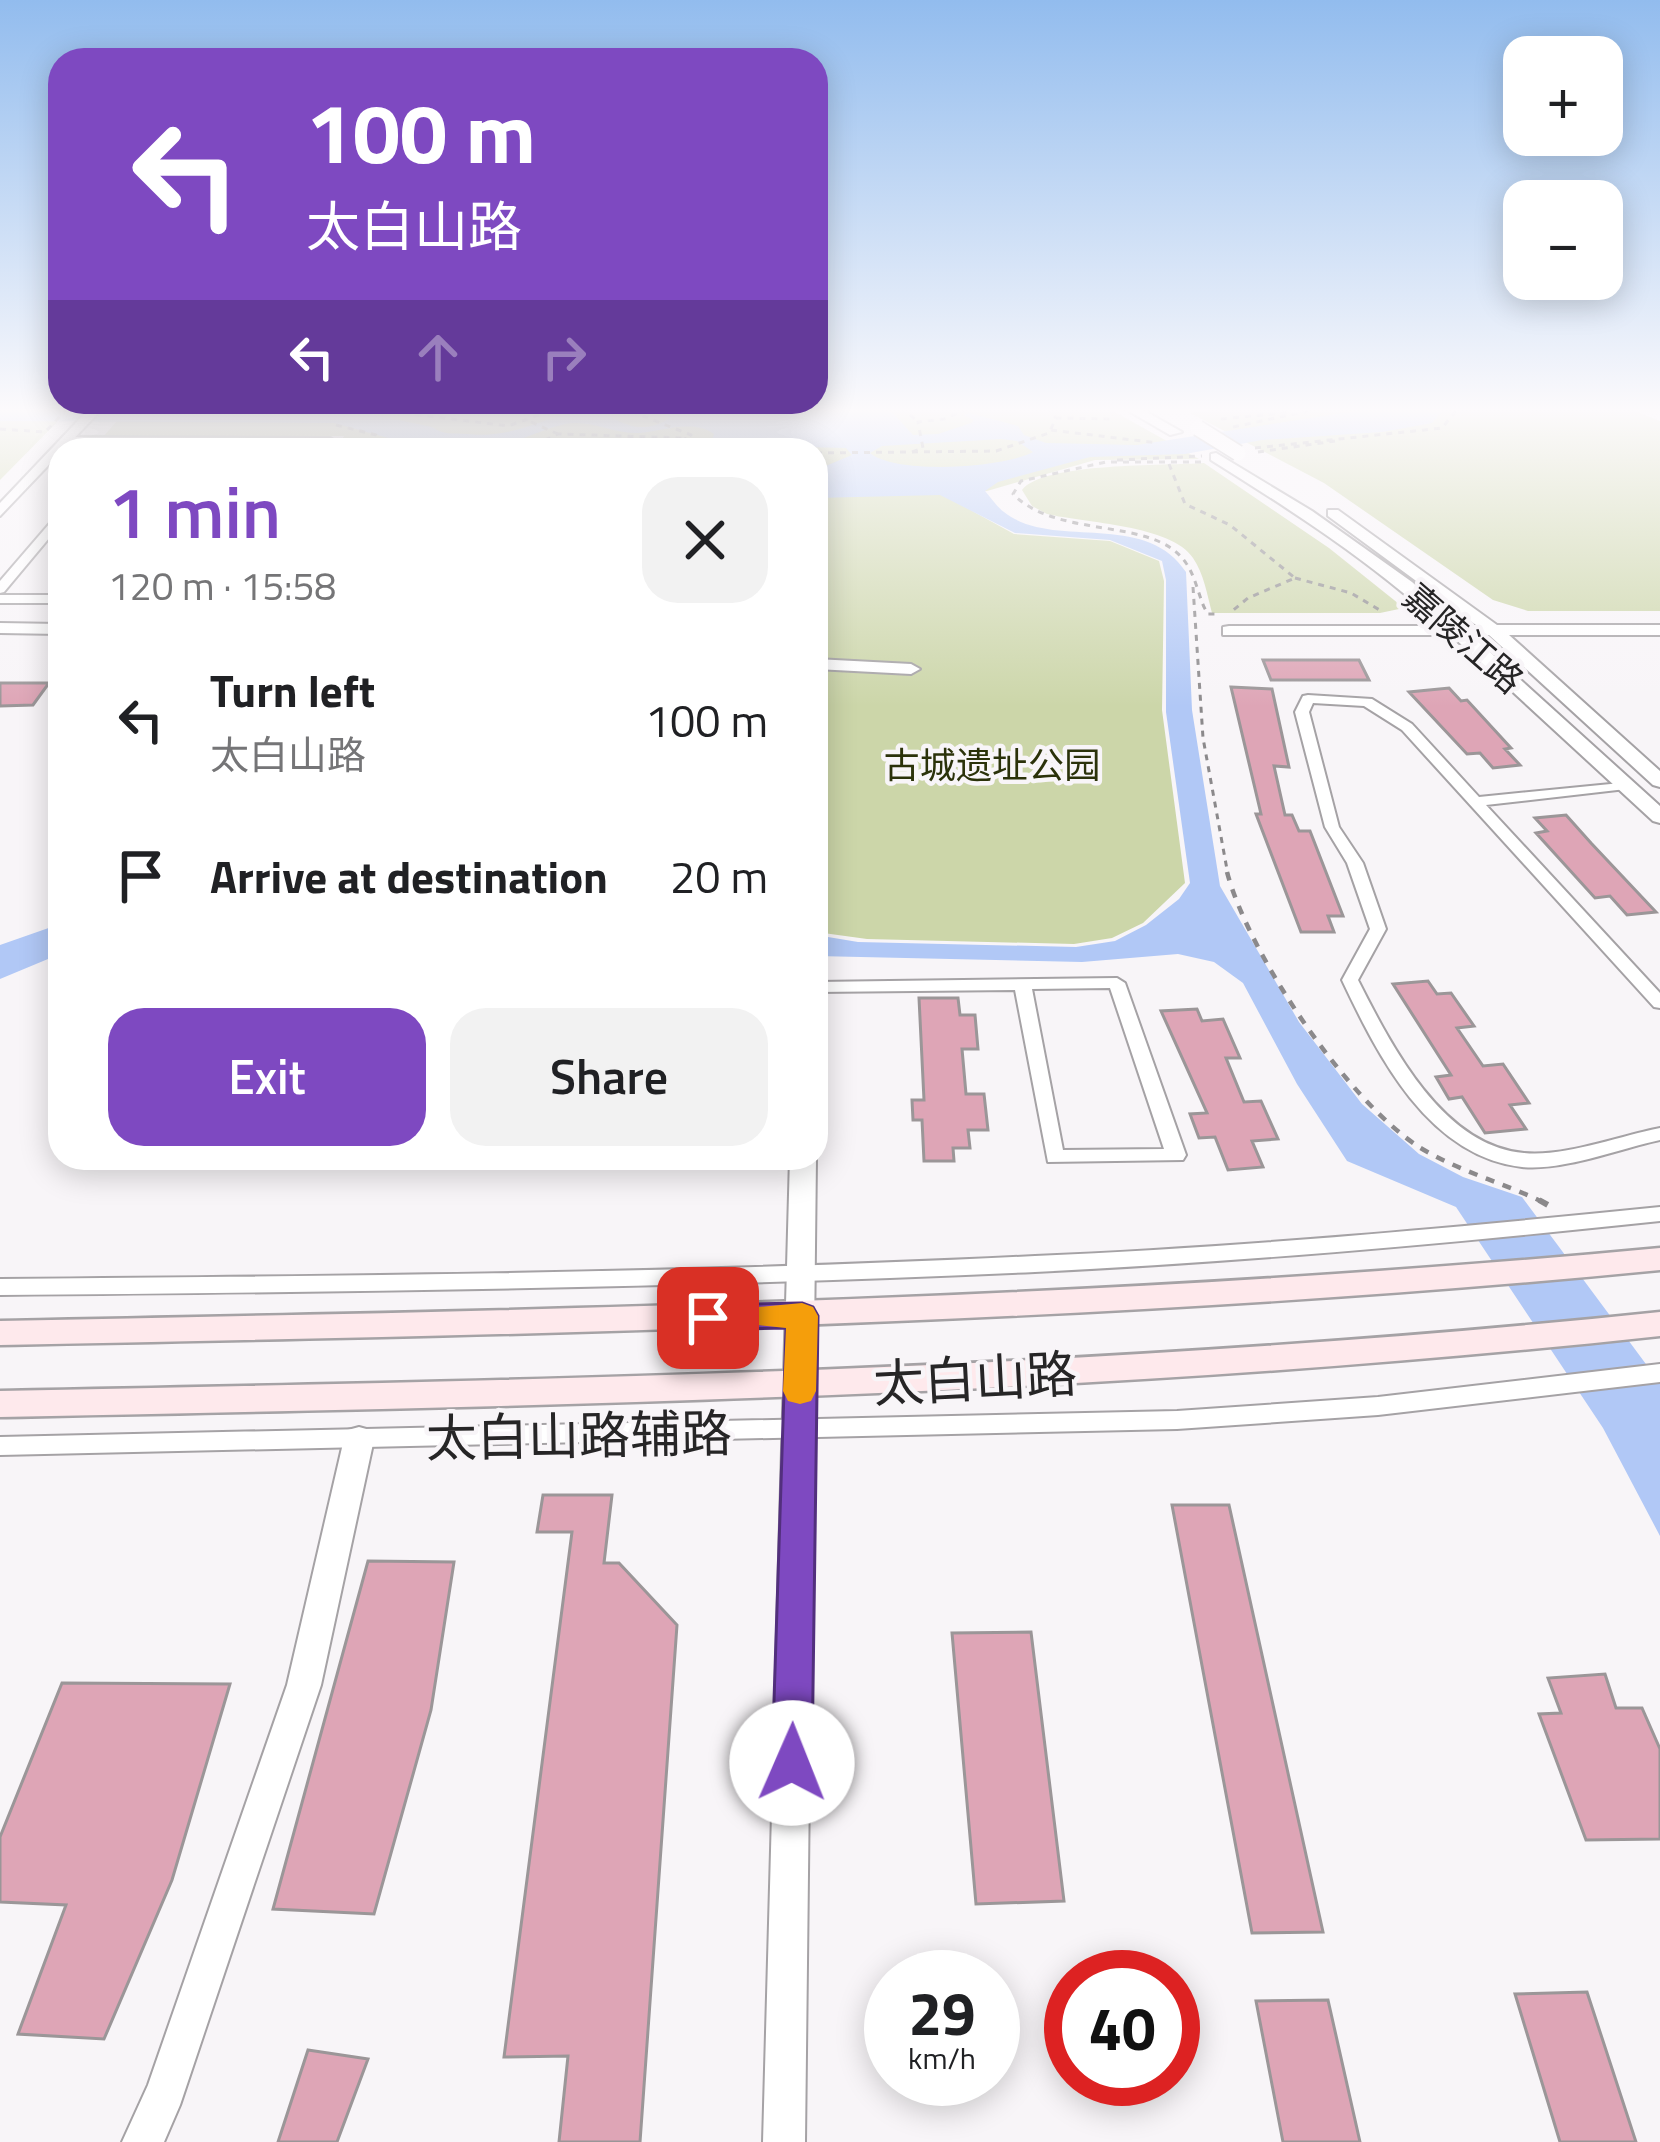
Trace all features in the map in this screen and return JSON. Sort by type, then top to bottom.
[{"type":"main road","name":"太白山路","points":[[0,1333],[802,1316],[1071,1304],[1487,1276],[1660,1259]]},
{"type":"main road","name":"太白山路","points":[[0,1404],[800,1386],[1130,1372],[1653,1325]]},
{"type":"street","name":"嘉陵江路","points":[[1289,507],[1356,549],[1458,631],[1660,818]]},
{"type":"street","name":"嘉陵江路","points":[[1326,507],[1494,631],[1660,782]]},
{"type":"street","points":[[0,589],[48,532]]},
{"type":"street","points":[[0,599],[48,599]]},
{"type":"street","points":[[1231,619],[1397,632],[1660,630]]},
{"type":"street","points":[[0,628],[48,629]]},
{"type":"street","points":[[828,665],[911,669]]},
{"type":"street","points":[[1660,1003],[1407,727],[1367,702],[1308,699],[1302,712],[1332,826],[1355,863],[1378,929],[1350,980],[1372,1025],[1438,1118],[1485,1149],[1525,1160],[1660,1134]]},
{"type":"street","points":[[1479,801],[1626,785]]},
{"type":"street","points":[[828,987],[1117,982],[1176,1155],[1055,1157],[1022,984]]},
{"type":"street","points":[[784,2142],[803,1170]]},
{"type":"street","points":[[0,1287],[670,1281],[1461,1236],[1660,1214]]},
{"type":"street","name":"太白山路辅路","points":[[0,1446],[1177,1420],[1378,1406],[1660,1373]]},
{"type":"street","points":[[143,2142],[166,2091],[304,1684],[359,1439]]},
{"type":"path","points":[[1025,507],[1048,518],[1126,532],[1173,550],[1188,564],[1198,712],[1232,888],[1259,950],[1328,1051],[1371,1104],[1412,1142],[1456,1168],[1512,1186],[1579,1224]]},
{"type":"path","points":[[1195,507],[1232,525],[1294,578],[1380,608],[1397,632]]},
{"type":"path","points":[[1192,587],[1208,614],[1231,619],[1294,578]]},
{"type":"green space","name":"古城遗址公园","points":[[828,507],[965,507],[1014,534],[1110,541],[1159,561],[1164,581],[1162,710],[1185,883],[1143,923],[1112,938],[1074,944],[867,939],[828,934]]},
{"type":"green space","points":[[1034,507],[1269,507],[1329,548],[1399,604],[1399,609],[1212,613],[1193,558],[1167,538],[1047,514]]},
{"type":"green space","points":[[1359,507],[1660,507],[1660,611],[1528,611],[1493,600]]},
{"type":"water","points":[[964,507],[998,507],[1024,523],[1047,529],[1147,542],[1168,553],[1186,572],[1192,710],[1220,886],[1299,1022],[1362,1104],[1419,1154],[1463,1177],[1522,1197],[1660,1383],[1660,1536],[1603,1428],[1456,1207],[1347,1161],[1297,1084],[1243,983],[1214,962],[1178,954],[1082,962],[828,956],[828,937],[858,942],[1076,947],[1115,941],[1146,925],[1179,899],[1190,883],[1166,712],[1162,561],[1110,540],[1015,533]]},
{"type":"water","points":[[48,928],[48,959],[0,979],[0,945]]},
{"type":"building","points":[[1263,660],[1359,660],[1369,680],[1271,680]]},
{"type":"building","points":[[0,683],[48,683],[33,705],[0,706]]},
{"type":"building","points":[[1231,687],[1272,689],[1289,767],[1274,766],[1285,815],[1292,815],[1299,831],[1310,831],[1343,916],[1328,916],[1334,932],[1301,932],[1256,814],[1261,814]]},
{"type":"building","points":[[1449,688],[1461,701],[1467,700],[1511,748],[1505,749],[1520,765],[1493,768],[1480,753],[1467,754],[1409,692]]},
{"type":"building","points":[[1566,815],[1656,912],[1627,915],[1610,896],[1595,898],[1536,833],[1547,831],[1535,818]]},
{"type":"building","points":[[1428,981],[1437,994],[1451,993],[1474,1026],[1457,1028],[1483,1066],[1503,1064],[1529,1103],[1510,1105],[1526,1129],[1485,1133],[1462,1097],[1449,1099],[1436,1077],[1451,1075],[1393,984]]},
{"type":"building","points":[[919,998],[958,998],[960,1015],[975,1015],[978,1049],[962,1049],[966,1094],[984,1094],[988,1130],[968,1130],[970,1148],[953,1148],[954,1161],[924,1161],[922,1120],[913,1120],[912,1100],[924,1100]]},
{"type":"building","points":[[1197,1009],[1202,1021],[1223,1019],[1240,1058],[1226,1058],[1244,1102],[1261,1101],[1278,1139],[1252,1141],[1263,1167],[1228,1170],[1215,1137],[1199,1138],[1190,1114],[1207,1113],[1161,1011]]},
{"type":"building","points":[[543,1495],[612,1495],[604,1563],[619,1563],[677,1625],[640,2142],[559,2142],[568,2056],[504,2057],[572,1532],[537,1532]]},
{"type":"building","points":[[1172,1505],[1229,1505],[1323,1932],[1252,1933]]},
{"type":"building","points":[[368,1561],[454,1562],[431,1710],[374,1914],[273,1909]]},
{"type":"building","points":[[1031,1632],[1064,1901],[976,1904],[952,1633]]},
{"type":"building","points":[[1605,1674],[1616,1708],[1642,1708],[1660,1749],[1660,1839],[1586,1840],[1539,1714],[1561,1713],[1548,1678]]},
{"type":"building","points":[[62,1683],[230,1684],[172,1880],[104,2039],[18,2034],[66,1905],[0,1902],[0,1837]]},
{"type":"building","points":[[1587,1992],[1636,2142],[1560,2142],[1515,1994]]},
{"type":"building","points":[[1328,2000],[1360,2142],[1283,2142],[1256,2001]]},
{"type":"building","points":[[308,2050],[368,2059],[337,2142],[278,2142]]},
{"type":"slow traffic","points":[[769,1316],[802,1316],[800,1391]]},
{"type":"route","points":[[708,1318],[802,1316],[792,1763]]}]
